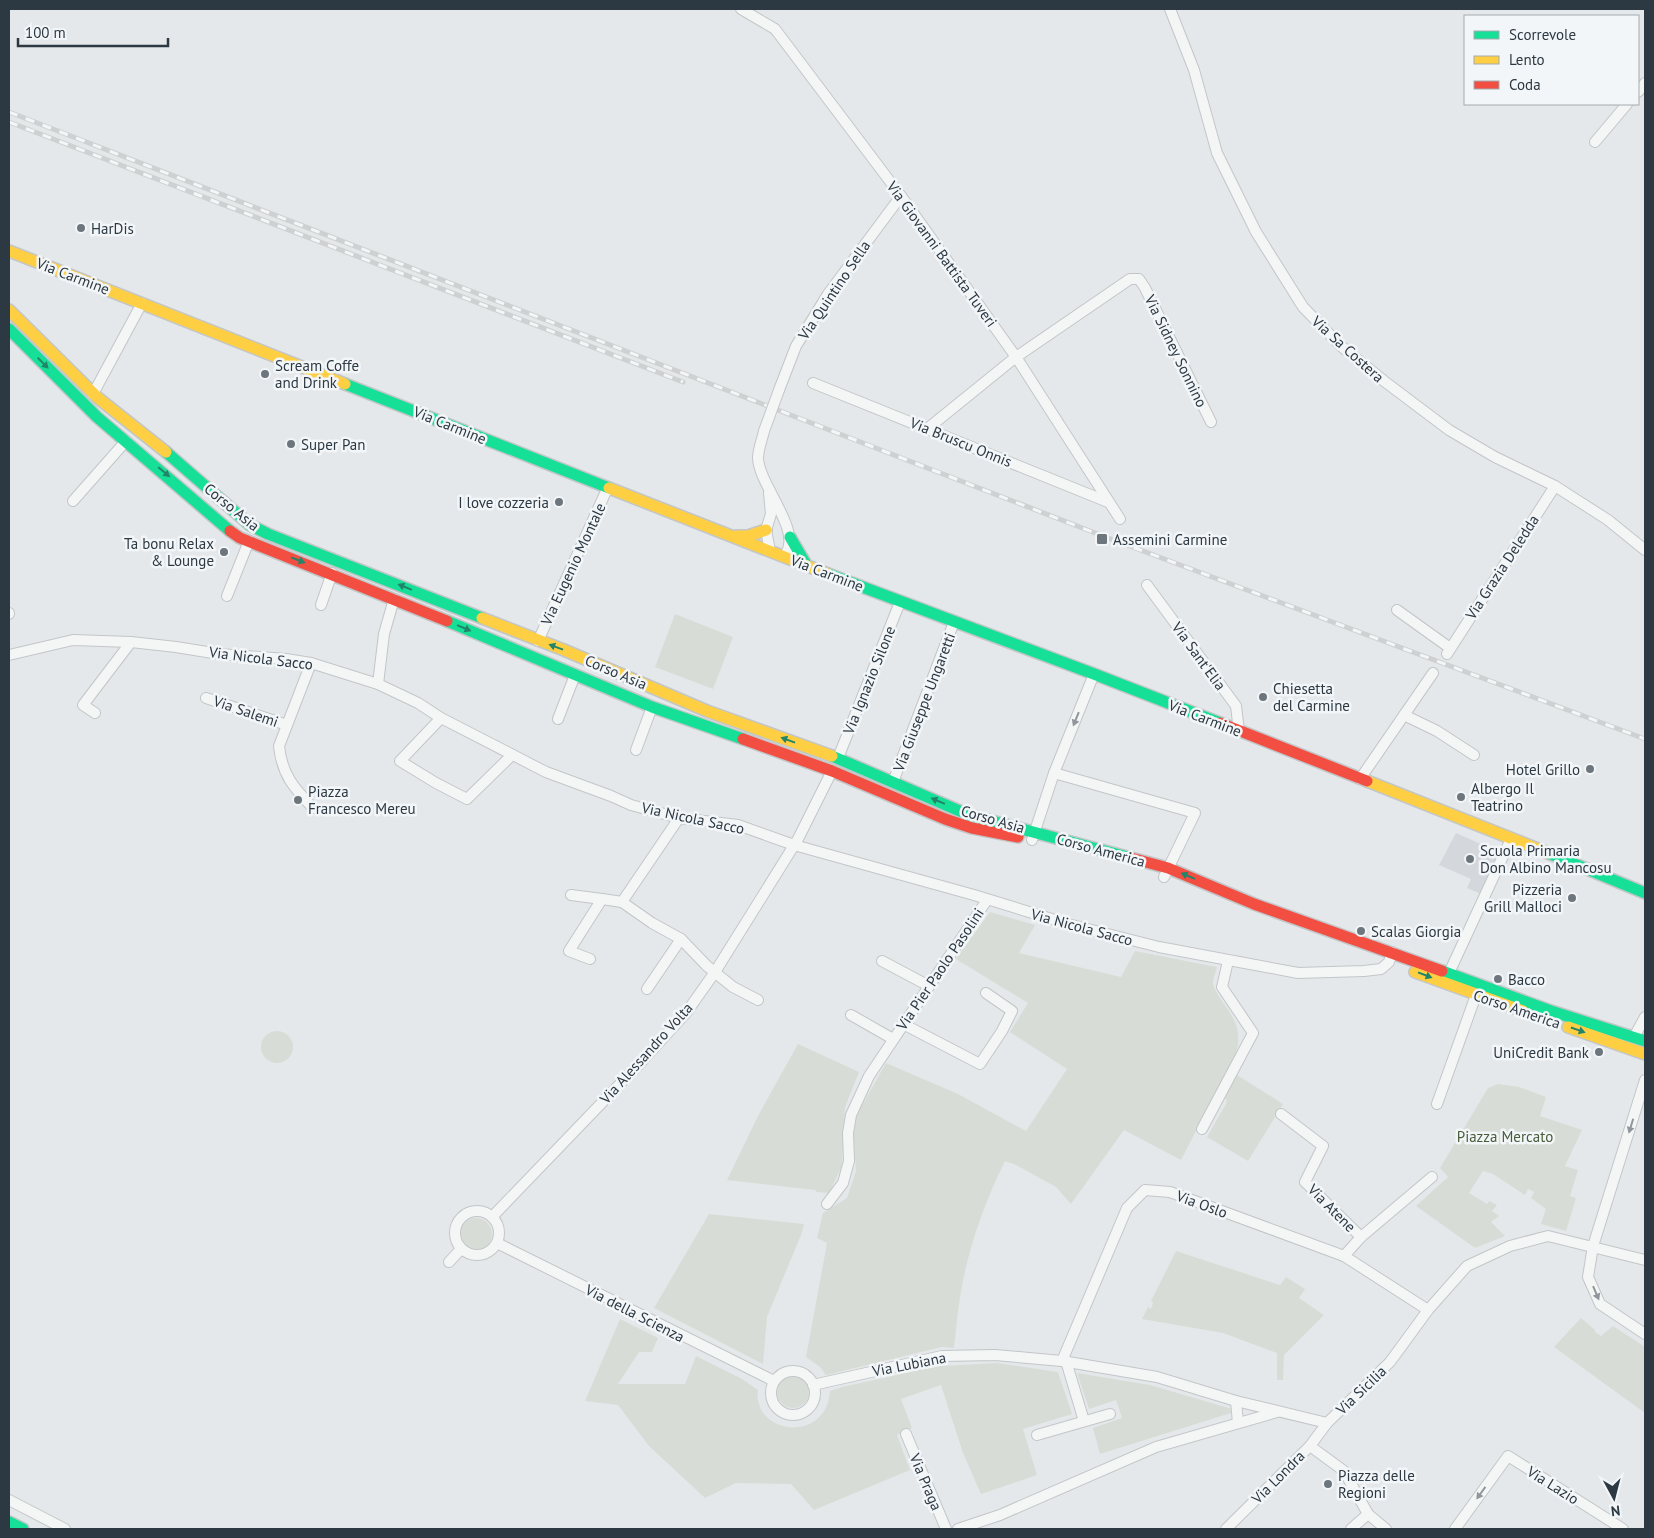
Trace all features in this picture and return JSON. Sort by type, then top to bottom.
[{"type":"street","name":"Via Giovanni Battista Tuveri","points":[[743,9],[775,29],[901,196],[1016,357],[1120,519]]},
{"type":"street","name":"Via Sa Costera","points":[[1170,9],[1194,70],[1217,153],[1256,232],[1303,308],[1341,346],[1384,382],[1449,430],[1495,457],[1555,486],[1608,520],[1645,550]]},
{"type":"street","points":[[1595,142],[1626,105]]},
{"type":"street","name":"Via Quintino Sella","points":[[769,490],[763,478],[758,459],[764,432],[796,346],[828,294],[901,196]]},
{"type":"street","name":"Via Carmine","points":[[9,251],[807,566],[1094,674],[1543,850],[1645,893]]},
{"type":"street","name":"Via Sidney Sonnino","points":[[1016,357],[1130,279],[1139,279],[1211,422]]},
{"type":"street","points":[[93,394],[142,303]]},
{"type":"street","name":"Corso Asia","points":[[9,310],[93,394],[197,478],[250,525],[268,534],[538,641],[707,711],[838,758],[969,815],[1033,836]]},
{"type":"street","name":"Corso Asia","points":[[9,329],[97,417],[185,490],[227,529],[240,538],[332,573],[652,707],[832,771],[945,819],[972,828],[1033,836]]},
{"type":"street","points":[[927,429],[1016,357]]},
{"type":"street","name":"Via Bruscu Onnis","points":[[813,382],[1108,502]]},
{"type":"street","points":[[73,501],[126,441]]},
{"type":"street","points":[[185,490],[197,478]]},
{"type":"street","name":"Via Grazia Deledda","points":[[1397,610],[1448,651],[1555,486]]},
{"type":"street","name":"Via Eugenio Montale","points":[[538,641],[608,487]]},
{"type":"street","points":[[769,490],[771,514],[766,530],[770,551]]},
{"type":"street","points":[[769,490],[779,508],[790,537],[807,566]]},
{"type":"street","points":[[732,536],[748,536],[766,530]]},
{"type":"street","points":[[784,556],[790,544],[790,537]]},
{"type":"street","points":[[227,596],[249,541]]},
{"type":"street","points":[[320,605],[332,573]]},
{"type":"street","name":"Via Sant'Elia","points":[[1147,585],[1236,706],[1239,731]]},
{"type":"street","points":[[378,684],[384,634],[394,599]]},
{"type":"street","name":"Via Ignazio Silone","points":[[838,758],[900,602]]},
{"type":"street","name":"Via Giuseppe Ungaretti","points":[[893,782],[954,622]]},
{"type":"street","name":"Via Nicola Sacco","points":[[9,655],[73,640],[131,642],[219,654],[286,659],[311,663],[378,684],[418,703],[441,718],[546,772],[631,805],[679,818],[738,826],[794,845],[1068,924],[1141,943],[1298,973],[1364,972],[1381,969],[1391,957]]},
{"type":"street","points":[[95,713],[83,705],[131,642]]},
{"type":"street","points":[[311,663],[279,746],[286,775],[296,790],[313,808]]},
{"type":"street","points":[[1033,836],[1054,773],[1094,674]]},
{"type":"street","points":[[1360,779],[1433,674]]},
{"type":"street","points":[[558,719],[575,675]]},
{"type":"street","name":"Via Salemi","points":[[206,698],[287,725]]},
{"type":"street","points":[[636,750],[652,707]]},
{"type":"street","points":[[1404,715],[1437,731],[1474,755]]},
{"type":"street","points":[[441,718],[400,762],[466,799],[512,754]]},
{"type":"street","name":"Via Alessandro Volta","points":[[492,1217],[686,1013],[715,972],[794,845],[832,771]]},
{"type":"street","points":[[1054,773],[1195,813],[1166,872]]},
{"type":"street","points":[[622,902],[679,818]]},
{"type":"street","name":"Corso America","points":[[1033,836],[1166,872],[1245,909],[1391,957],[1450,973],[1551,1011],[1645,1042]]},
{"type":"street","points":[[1450,973],[1511,839]]},
{"type":"street","points":[[571,895],[622,902],[652,923],[680,939],[707,966],[732,986],[758,1000]]},
{"type":"street","points":[[590,959],[569,951],[602,899]]},
{"type":"street","name":"Via Pier Paolo Pasolini","points":[[827,1204],[843,1183],[849,1162],[848,1133],[851,1115],[869,1076],[987,900]]},
{"type":"street","points":[[647,989],[680,939]]},
{"type":"street","name":"Corso America","points":[[1391,957],[1476,995],[1645,1054]]},
{"type":"street","points":[[1202,1129],[1253,1033],[1222,987],[1228,961]]},
{"type":"street","points":[[882,962],[929,986]]},
{"type":"street","points":[[903,1024],[980,1064],[1002,1031],[1012,1011],[986,993]]},
{"type":"street","points":[[1436,1104],[1476,995]]},
{"type":"street","name":"Via Pier Paolo Pasolini","points":[[851,1015],[893,1039]]},
{"type":"street","points":[[1634,1037],[1645,1017]]},
{"type":"street","points":[[1645,1080],[1593,1246],[1588,1277],[1600,1304],[1645,1334]]},
{"type":"street","name":"Via Atene","points":[[1281,1114],[1323,1146],[1305,1182],[1361,1237]]},
{"type":"street","points":[[1344,1256],[1361,1237],[1432,1177]]},
{"type":"street","name":"Via Oslo","points":[[1064,1361],[1127,1208],[1145,1190],[1170,1192],[1344,1256],[1428,1310]]},
{"type":"street","points":[[471,1212],[486,1213],[492,1217],[499,1229],[497,1243],[493,1249],[480,1255],[466,1253],[456,1243],[456,1228],[462,1218],[471,1212]]},
{"type":"street","name":"Via Sicilia","points":[[958,1529],[1000,1515],[1156,1447],[1238,1422],[1278,1412],[1327,1424],[1390,1362],[1428,1310],[1467,1266],[1510,1246],[1548,1236],[1645,1260]]},
{"type":"street","name":"Via della Scienza","points":[[497,1243],[774,1381]]},
{"type":"street","points":[[448,1262],[461,1249]]},
{"type":"street","name":"Via Lubiana","points":[[813,1385],[942,1356],[995,1355],[1064,1361],[1157,1377],[1278,1412]]},
{"type":"street","points":[[1064,1361],[1084,1421]]},
{"type":"street","points":[[795,1371],[804,1374],[813,1385],[815,1392],[811,1406],[806,1412],[798,1415],[783,1414],[777,1409],[770,1396],[774,1381],[784,1373],[795,1371]]},
{"type":"street","points":[[1236,1401],[1238,1422]]},
{"type":"street","points":[[1037,1435],[1110,1414]]},
{"type":"street","name":"Via Londra","points":[[1226,1529],[1310,1446],[1327,1424]]},
{"type":"street","name":"Via Praga","points":[[906,1434],[946,1529]]},
{"type":"street","points":[[1310,1446],[1344,1471],[1368,1514],[1386,1529]]},
{"type":"street","name":"Via Lazio","points":[[1455,1529],[1508,1456],[1623,1529]]},
{"type":"street","points":[[9,1500],[65,1529]]},
{"type":"street","points":[[1351,1529],[1368,1514]]},
{"type":"street","points":[[9,1522],[23,1529]]},
{"type":"shaded area","name":"Scuola Primaria Don Albino Mancosu","points":[[1456,833],[1501,853],[1481,894],[1467,888],[1471,879],[1439,865]]},
{"type":"green space","points":[[675,614],[733,637],[713,689],[655,667]]},
{"type":"green space","points":[[990,912],[1035,925],[1019,953],[1121,977],[1135,951],[1217,967],[1213,983],[1237,1027],[1238,1040],[1235,1056],[1181,1160],[1124,1130],[1071,1204],[1056,1187],[1005,1161],[983,1211],[967,1263],[957,1317],[954,1348],[942,1347],[826,1375],[820,1367],[806,1357],[827,1243],[817,1238],[823,1213],[847,1198],[856,1171],[853,1128],[857,1114],[886,1063],[958,1094],[1026,1131],[1067,1069],[1010,1032],[1028,1003],[956,959]]},
{"type":"green space","points":[[277,1031],[283,1032],[288,1036],[292,1041],[292,1053],[288,1058],[283,1062],[277,1063],[271,1062],[266,1058],[262,1053],[261,1047],[262,1041],[266,1036],[271,1032]]},
{"type":"green space","points":[[798,1044],[859,1072],[845,1107],[842,1166],[829,1193],[727,1180],[759,1114]]},
{"type":"green space","points":[[1237,1075],[1283,1104],[1248,1161],[1207,1137],[1227,1102],[1225,1097]]},
{"type":"green space","name":"Piazza Mercato","points":[[1498,1084],[1519,1087],[1546,1097],[1540,1116],[1582,1130],[1565,1166],[1578,1170],[1570,1196],[1576,1198],[1566,1231],[1541,1224],[1546,1209],[1531,1198],[1534,1192],[1528,1189],[1525,1195],[1493,1174],[1483,1171],[1469,1193],[1487,1204],[1489,1201],[1497,1205],[1492,1211],[1499,1216],[1491,1222],[1505,1236],[1475,1248],[1416,1206],[1448,1177],[1440,1168],[1488,1088]]},
{"type":"green space","points":[[709,1214],[804,1224],[767,1317],[763,1364],[654,1308]]},
{"type":"green space","points":[[476,1218],[482,1219],[487,1223],[491,1228],[491,1240],[487,1245],[482,1249],[476,1250],[470,1249],[465,1245],[461,1240],[460,1234],[461,1228],[465,1223],[470,1219]]},
{"type":"green space","points":[[1176,1251],[1280,1285],[1286,1277],[1305,1289],[1299,1298],[1324,1315],[1284,1355],[1283,1380],[1277,1380],[1277,1353],[1223,1333],[1142,1319],[1148,1307],[1151,1309],[1153,1303],[1151,1301]]},
{"type":"green space","points":[[1581,1318],[1601,1336],[1613,1326],[1645,1347],[1645,1413],[1554,1347]]},
{"type":"green space","points":[[620,1319],[658,1338],[652,1352],[639,1352],[618,1384],[685,1384],[696,1356],[742,1379],[758,1390],[759,1405],[766,1416],[777,1424],[790,1427],[804,1426],[816,1420],[826,1408],[830,1391],[842,1387],[924,1367],[997,1363],[1058,1372],[1072,1414],[1023,1429],[1037,1475],[981,1494],[963,1453],[941,1385],[901,1399],[912,1428],[897,1435],[910,1470],[814,1510],[791,1484],[736,1483],[705,1498],[649,1446],[618,1405],[585,1401]]},
{"type":"green space","points":[[1077,1373],[1150,1385],[1232,1409],[1231,1413],[1100,1454],[1093,1428],[1122,1418],[1116,1400],[1089,1409]]},
{"type":"green space","points":[[793,1376],[799,1377],[804,1381],[808,1386],[808,1398],[804,1403],[799,1407],[793,1408],[787,1407],[782,1403],[778,1398],[777,1392],[778,1386],[782,1381],[787,1377]]},
{"type":"railway","points":[[9,112],[1103,536],[1645,739]]},
{"type":"railway","points":[[9,122],[683,382]]},
{"type":"traffic: fast","points":[[9,329],[97,417],[230,531]]},
{"type":"traffic: fast","points":[[345,384],[609,488]]},
{"type":"traffic: fast","points":[[166,452],[250,525],[268,534],[482,618]]},
{"type":"traffic: fast","points":[[790,537],[807,566]]},
{"type":"traffic: fast","points":[[828,574],[1220,723]]},
{"type":"traffic: fast","points":[[447,621],[652,707],[743,739]]},
{"type":"traffic: fast","points":[[832,756],[969,815],[1131,858]]},
{"type":"traffic: fast","points":[[1548,853],[1645,893]]},
{"type":"traffic: fast","points":[[1442,971],[1551,1011],[1645,1041]]},
{"type":"traffic: fast","points":[[9,1522],[23,1529]]},
{"type":"traffic: slow","points":[[9,251],[345,384]]},
{"type":"traffic: slow","points":[[9,310],[98,398],[166,452]]},
{"type":"traffic: slow","points":[[609,488],[828,574]]},
{"type":"traffic: slow","points":[[736,536],[748,536],[766,530]]},
{"type":"traffic: slow","points":[[482,618],[564,650],[707,711],[832,756]]},
{"type":"traffic: slow","points":[[1367,781],[1548,853]]},
{"type":"traffic: slow","points":[[1415,972],[1523,1011]]},
{"type":"traffic: slow","points":[[1568,1027],[1645,1054]]},
{"type":"traffic: jam","points":[[230,531],[240,538],[447,621]]},
{"type":"traffic: jam","points":[[1220,723],[1367,781]]},
{"type":"traffic: jam","points":[[743,739],[832,771],[945,819],[972,828],[1018,837]]},
{"type":"traffic: jam","points":[[1131,858],[1168,868],[1254,904],[1442,971]]},
{"type":"place","name":"HarDis","points":[[81,228]]},
{"type":"place","name":"Scream Coffe and Drink","points":[[265,374]]},
{"type":"place","name":"Super Pan","points":[[291,444]]},
{"type":"place","name":"I love cozzeria","points":[[559,502]]},
{"type":"place","name":"Assemini Carmine","points":[[1102,539]]},
{"type":"place","name":"Ta bonu Relax & Lounge","points":[[224,552]]},
{"type":"place","name":"Chiesetta del Carmine","points":[[1263,697]]},
{"type":"place","name":"Hotel Grillo","points":[[1590,769]]},
{"type":"place","name":"Albergo Il Teatrino","points":[[1461,797]]},
{"type":"place","name":"Piazza Francesco Mereu","points":[[298,800]]},
{"type":"place","name":"Scuola Primaria Don Albino Mancosu","points":[[1470,859]]},
{"type":"place","name":"Pizzeria Grill Malloci","points":[[1572,898]]},
{"type":"place","name":"Scalas Giorgia","points":[[1361,931]]},
{"type":"place","name":"Bacco","points":[[1498,979]]},
{"type":"place","name":"UniCredit Bank","points":[[1599,1052]]},
{"type":"place","name":"Piazza delle Regioni","points":[[1328,1484]]}]
